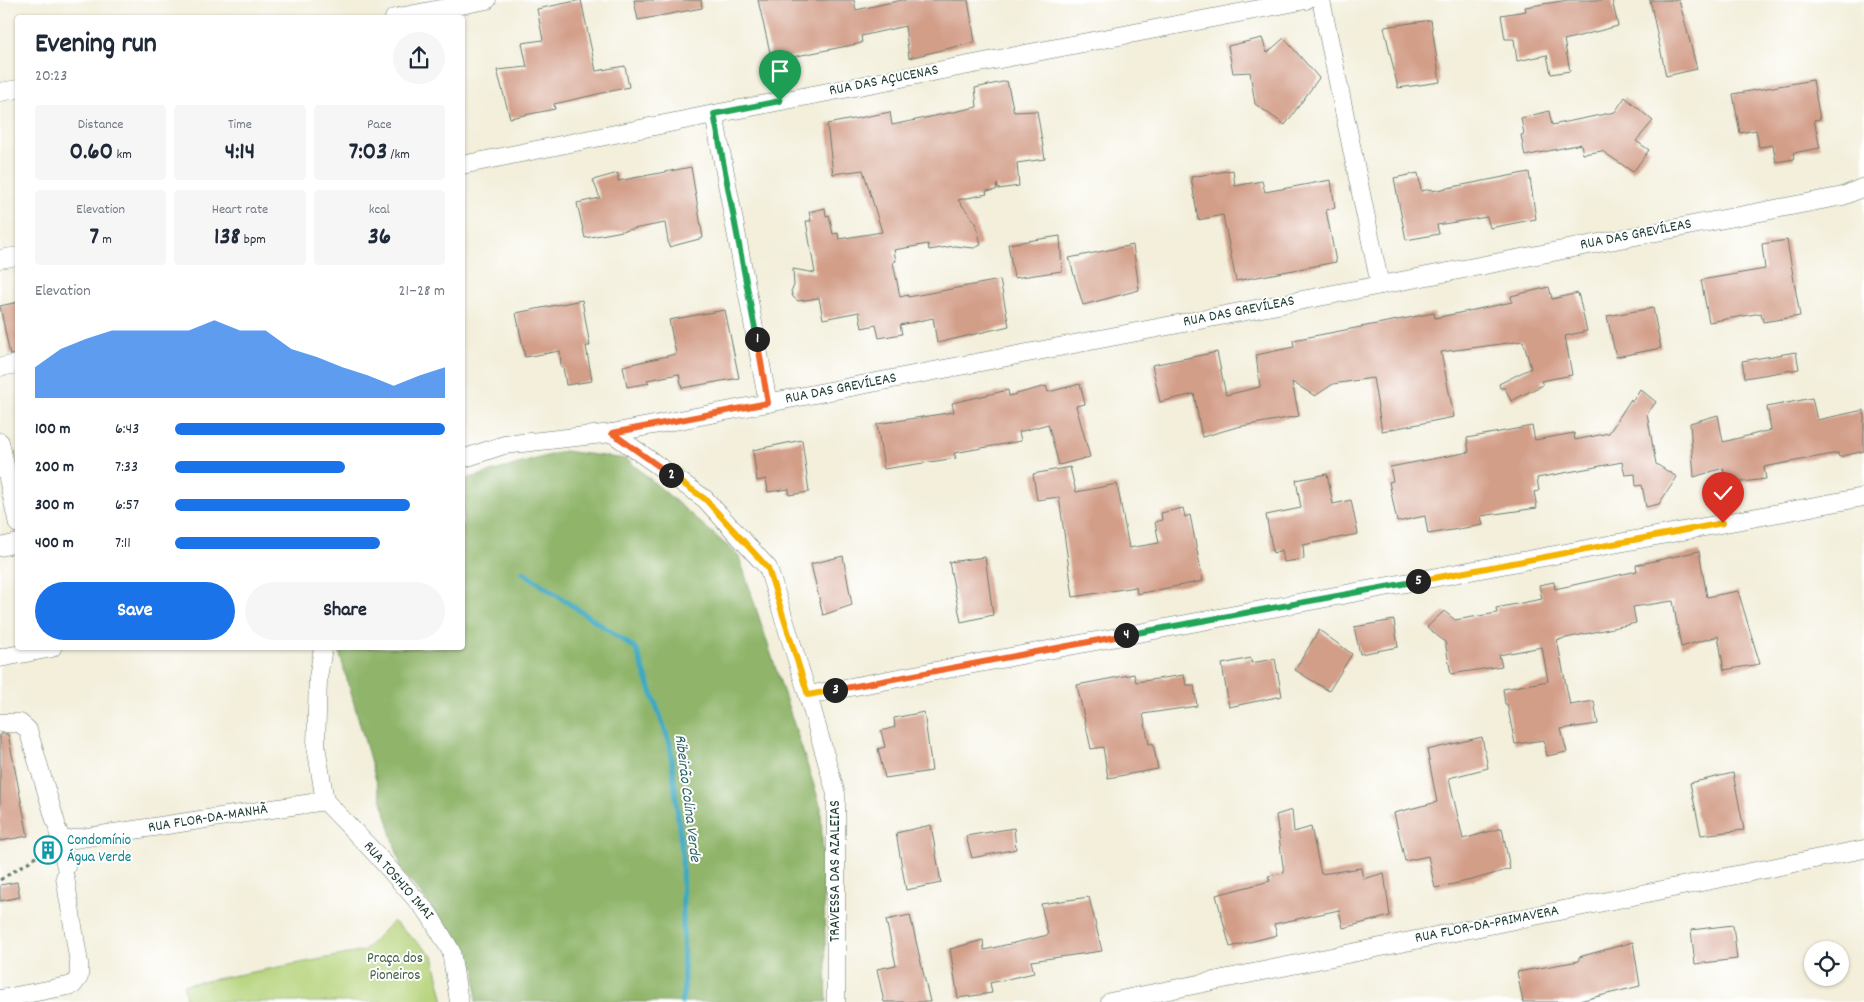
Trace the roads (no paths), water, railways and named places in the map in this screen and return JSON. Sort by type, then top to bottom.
[{"type":"street","points":[[410,15],[487,0]]},
{"type":"street","name":"RUA DAS AÇUCENAS","points":[[465,164],[714,114],[1306,0]]},
{"type":"street","points":[[1321,0],[1380,285]]},
{"type":"street","points":[[0,92],[15,90]]},
{"type":"street","points":[[714,114],[768,403]]},
{"type":"street","name":"RUA DAS GREVÍLEAS","points":[[465,458],[504,445],[612,433],[1842,196],[1864,187]]},
{"type":"street","points":[[0,259],[15,256]]},
{"type":"street","points":[[0,367],[15,364]]},
{"type":"street","name":"TRAVESSA DAS AZALEIAS","points":[[612,433],[705,499],[768,568],[808,695],[836,794],[836,1002]]},
{"type":"street","points":[[0,442],[15,510]]},
{"type":"street","points":[[808,695],[1864,497]]},
{"type":"street","points":[[0,547],[15,544]]},
{"type":"street","points":[[0,658],[36,650]]},
{"type":"street","points":[[322,650],[318,678],[316,746],[325,801]]},
{"type":"street","points":[[0,723],[20,722],[28,730],[58,832],[79,963],[79,977],[73,985],[0,999]]},
{"type":"street","name":"RUA FLOR-DA-MANHÃ","points":[[58,832],[325,801]]},
{"type":"street","name":"RUA TOSHIO IMAI","points":[[325,801],[375,853],[429,914],[451,951],[460,1002]]},
{"type":"street","name":"RUA FLOR-DA-PRIMAVERA","points":[[1110,1002],[1864,849]]},
{"type":"waterway","name":"Ribeirão Colina Verde","points":[[523,572],[636,649],[670,744],[682,853],[684,991],[681,1002]]},
{"type":"place","name":"Condomínio Água Verde","points":[[48,850]]},
{"type":"park label","name":"Praça dos Pioneiros","points":[[395,968]]}]
